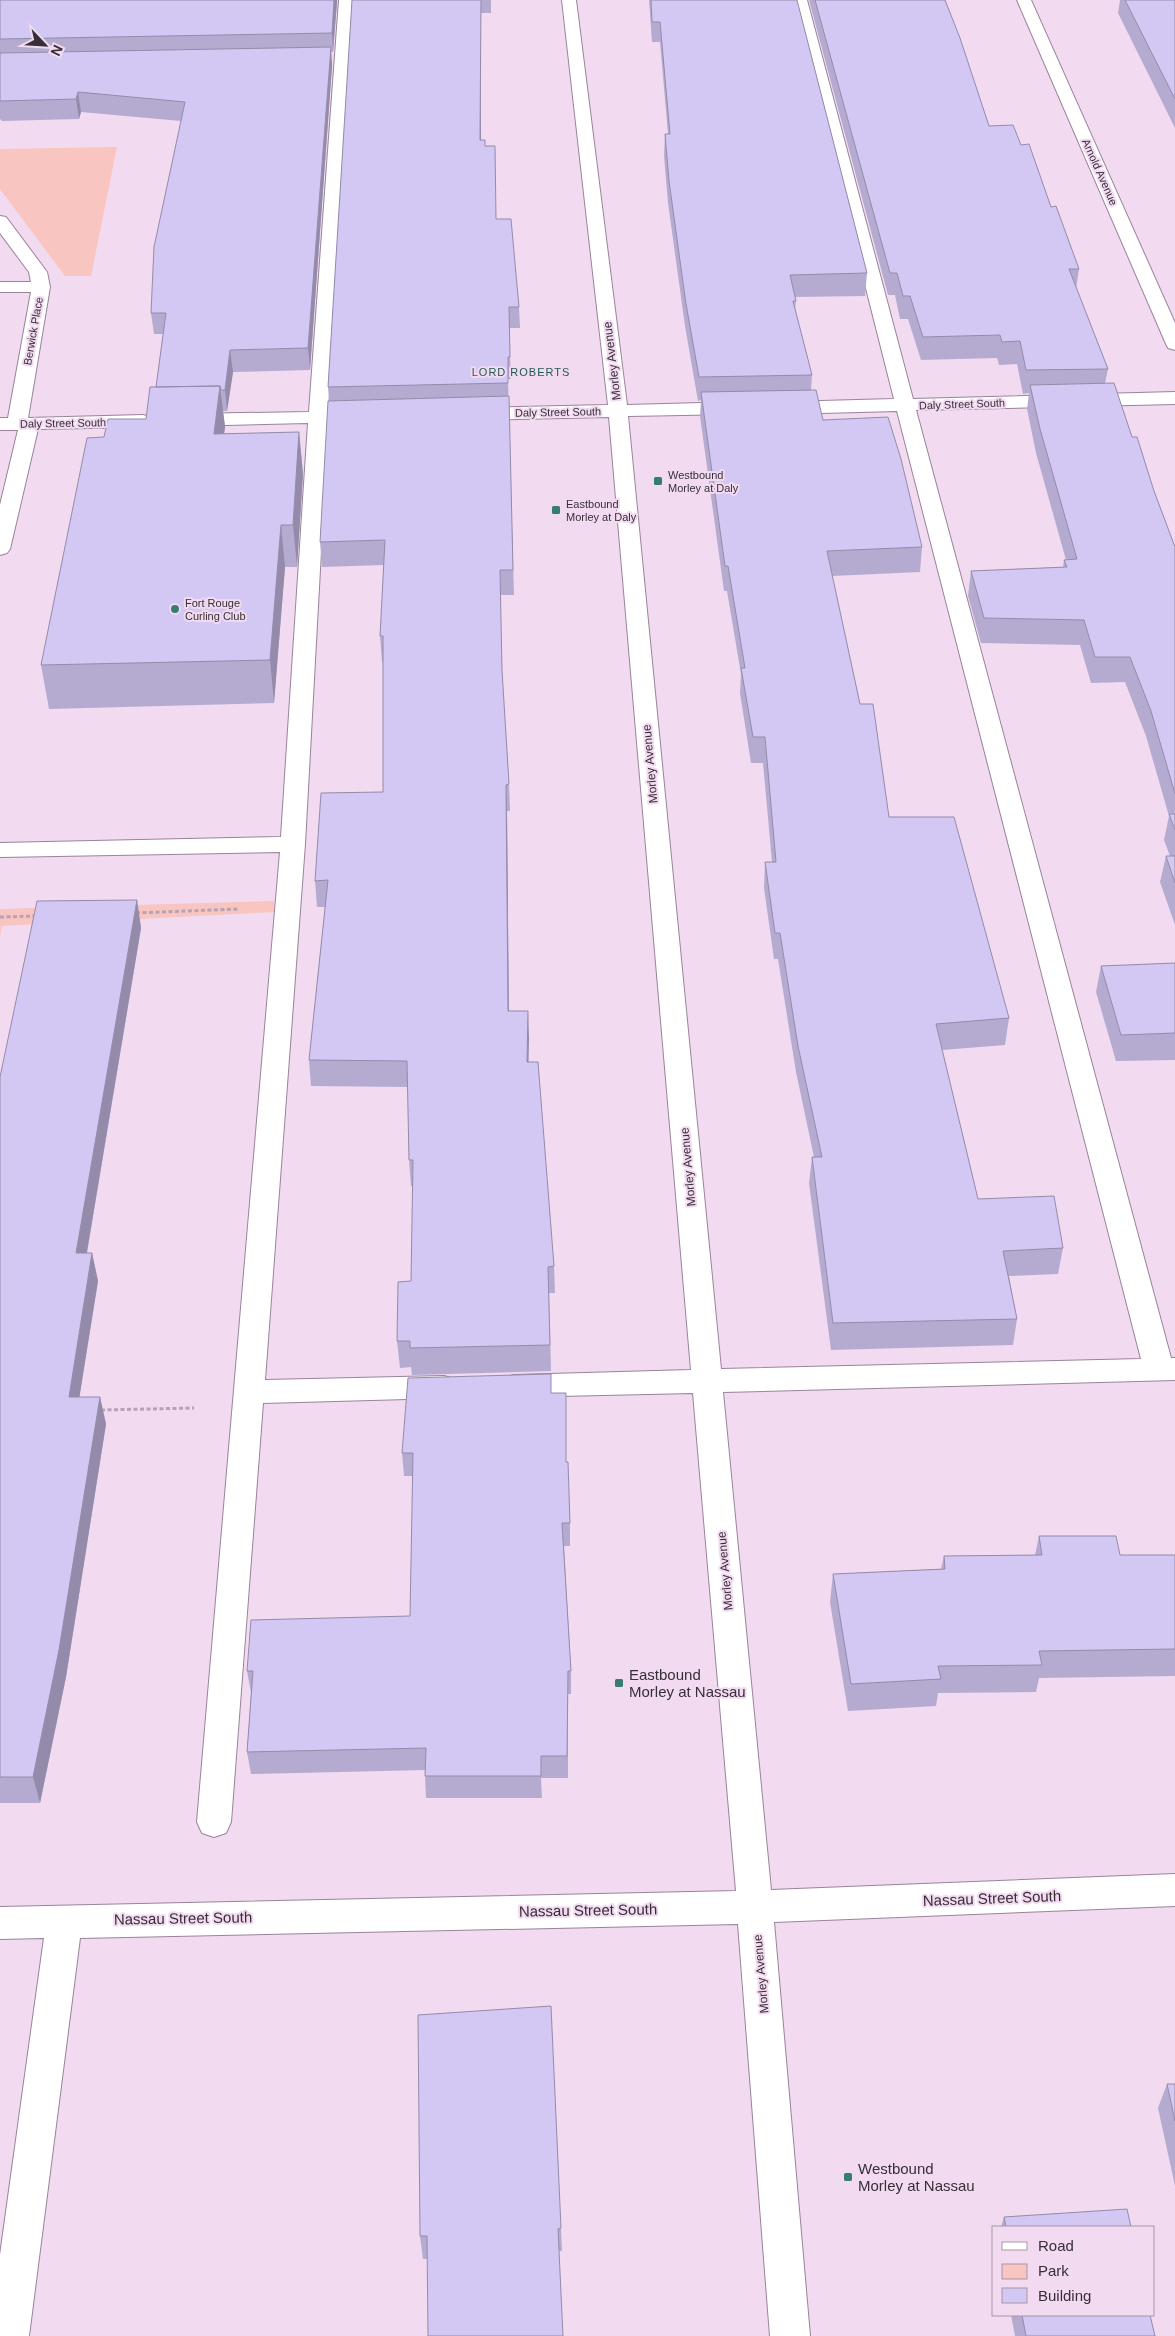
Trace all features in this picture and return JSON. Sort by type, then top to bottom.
[{"type":"street","points":[[214,1822],[293,844],[318,417],[332,59],[346,0]]},
{"type":"street","name":"Morley Avenue","points":[[570,0],[618,411],[755,1907],[790,2336]]},
{"type":"street","points":[[249,1400],[479,1387],[1167,1369],[905,406],[800,0]]},
{"type":"street","name":"Arnold Avenue","points":[[1024,0],[1175,344]]},
{"type":"street","name":"Berwick Place","points":[[0,221],[38,272],[41,287],[15,424],[0,549]]},
{"type":"street","points":[[0,287],[41,287]]},
{"type":"street","name":"Daly Street South","points":[[456,414],[905,406],[1175,398]]},
{"type":"street","name":"Daly Street South","points":[[15,424],[357,416]]},
{"type":"street","points":[[0,850],[293,844]]},
{"type":"street","name":"Nassau Street South","points":[[0,1923],[64,1920],[755,1907],[1175,1890]]},
{"type":"street","points":[[9,2336],[64,1920]]},
{"type":"path","points":[[129,913],[287,907]]},
{"type":"path","points":[[0,917],[40,916]]},
{"type":"path","points":[[99,1410],[249,1400]]},
{"type":"green space","points":[[117,147],[91,276],[65,276],[0,189],[0,149]]},
{"type":"green space","points":[[274,901],[276,912],[2,926],[0,937],[0,909]]},
{"type":"building","points":[[0,0],[334,0],[332,33],[0,39]]},
{"type":"building","points":[[352,0],[481,0],[480,140],[485,140],[485,146],[495,146],[496,219],[511,219],[519,307],[509,307],[510,357],[508,357],[508,383],[328,387]]},
{"type":"building","points":[[651,0],[797,0],[867,273],[790,275],[796,301],[793,301],[812,375],[699,377],[686,304],[669,181],[665,134],[670,134],[660,22],[652,22]]},
{"type":"building","points":[[815,0],[945,0],[960,38],[989,126],[1013,125],[1021,145],[1029,144],[1051,207],[1056,206],[1079,269],[1069,269],[1108,369],[1026,370],[1020,341],[1002,342],[1000,335],[923,337],[910,296],[903,296],[897,273],[890,273]]},
{"type":"building","points":[[1125,0],[1175,0],[1175,99]]},
{"type":"building","points":[[331,47],[308,348],[230,350],[225,390],[221,390],[220,386],[156,387],[166,313],[151,313],[154,247],[185,102],[78,92],[76,99],[0,101],[0,53]]},
{"type":"building","points":[[1114,383],[1132,437],[1137,437],[1154,491],[1175,547],[1175,794],[1151,711],[1130,657],[1095,657],[1084,620],[984,618],[971,571],[1067,567],[1064,560],[1077,559],[1040,429],[1030,385]]},
{"type":"building","name":"Fort Rouge Curling Club","points":[[220,386],[214,434],[299,432],[293,525],[281,525],[270,660],[41,665],[87,438],[104,437],[108,419],[146,419],[150,387]]},
{"type":"building","points":[[816,390],[823,420],[888,417],[901,459],[922,547],[827,551],[860,704],[873,704],[889,817],[954,817],[1009,1018],[936,1024],[978,1199],[1054,1196],[1063,1248],[1003,1251],[1017,1319],[833,1323],[812,1157],[822,1157],[798,1046],[780,933],[775,933],[765,862],[776,862],[765,737],[753,737],[741,668],[745,668],[728,566],[725,566],[701,392]]},
{"type":"building","points":[[509,396],[513,570],[500,570],[502,670],[509,784],[506,785],[508,1011],[528,1011],[527,1062],[538,1062],[554,1266],[548,1267],[550,1345],[410,1348],[410,1341],[397,1341],[398,1282],[411,1281],[413,1160],[409,1160],[407,1061],[309,1060],[328,880],[315,881],[321,793],[383,792],[383,636],[380,636],[385,540],[320,542],[328,401]]},
{"type":"building","points":[[1169,814],[1175,814],[1175,830]]},
{"type":"building","points":[[1166,856],[1175,856],[1175,883]]},
{"type":"building","points":[[137,900],[76,1253],[92,1253],[69,1397],[100,1397],[59,1650],[33,1777],[0,1777],[0,1077],[37,901]]},
{"type":"building","points":[[1175,963],[1175,1033],[1121,1035],[1101,966]]},
{"type":"building","points":[[551,1374],[551,1393],[566,1393],[566,1462],[568,1462],[570,1523],[562,1523],[571,1671],[568,1671],[567,1756],[541,1756],[541,1776],[425,1776],[426,1748],[247,1752],[253,1671],[247,1671],[251,1620],[410,1616],[413,1453],[402,1453],[408,1378]]},
{"type":"building","points":[[1039,1536],[1116,1536],[1120,1555],[1175,1555],[1175,1649],[1039,1651],[1042,1665],[938,1666],[941,1679],[851,1684],[833,1574],[945,1569],[944,1556],[1042,1555]]},
{"type":"building","points":[[551,2006],[561,2228],[558,2229],[563,2336],[428,2336],[427,2236],[420,2236],[418,2015]]},
{"type":"building","points":[[1167,2084],[1175,2084],[1175,2121]]},
{"type":"building","points":[[1127,2209],[1131,2226],[1006,2226],[1004,2217]]},
{"type":"building","points":[[1022,2316],[1150,2316],[1155,2336],[1026,2336]]},
{"type":"place","name":"Westbound Morley at Daly","points":[[658,481]]},
{"type":"place","name":"Eastbound Morley at Daly","points":[[556,510]]},
{"type":"place","name":"Fort Rouge Curling Club","points":[[175,609]]},
{"type":"place","name":"Eastbound Morley at Nassau","points":[[619,1683]]},
{"type":"place","name":"Westbound Morley at Nassau","points":[[848,2177]]},
{"type":"district","name":"LORD ROBERTS","points":[[521,372]]}]
